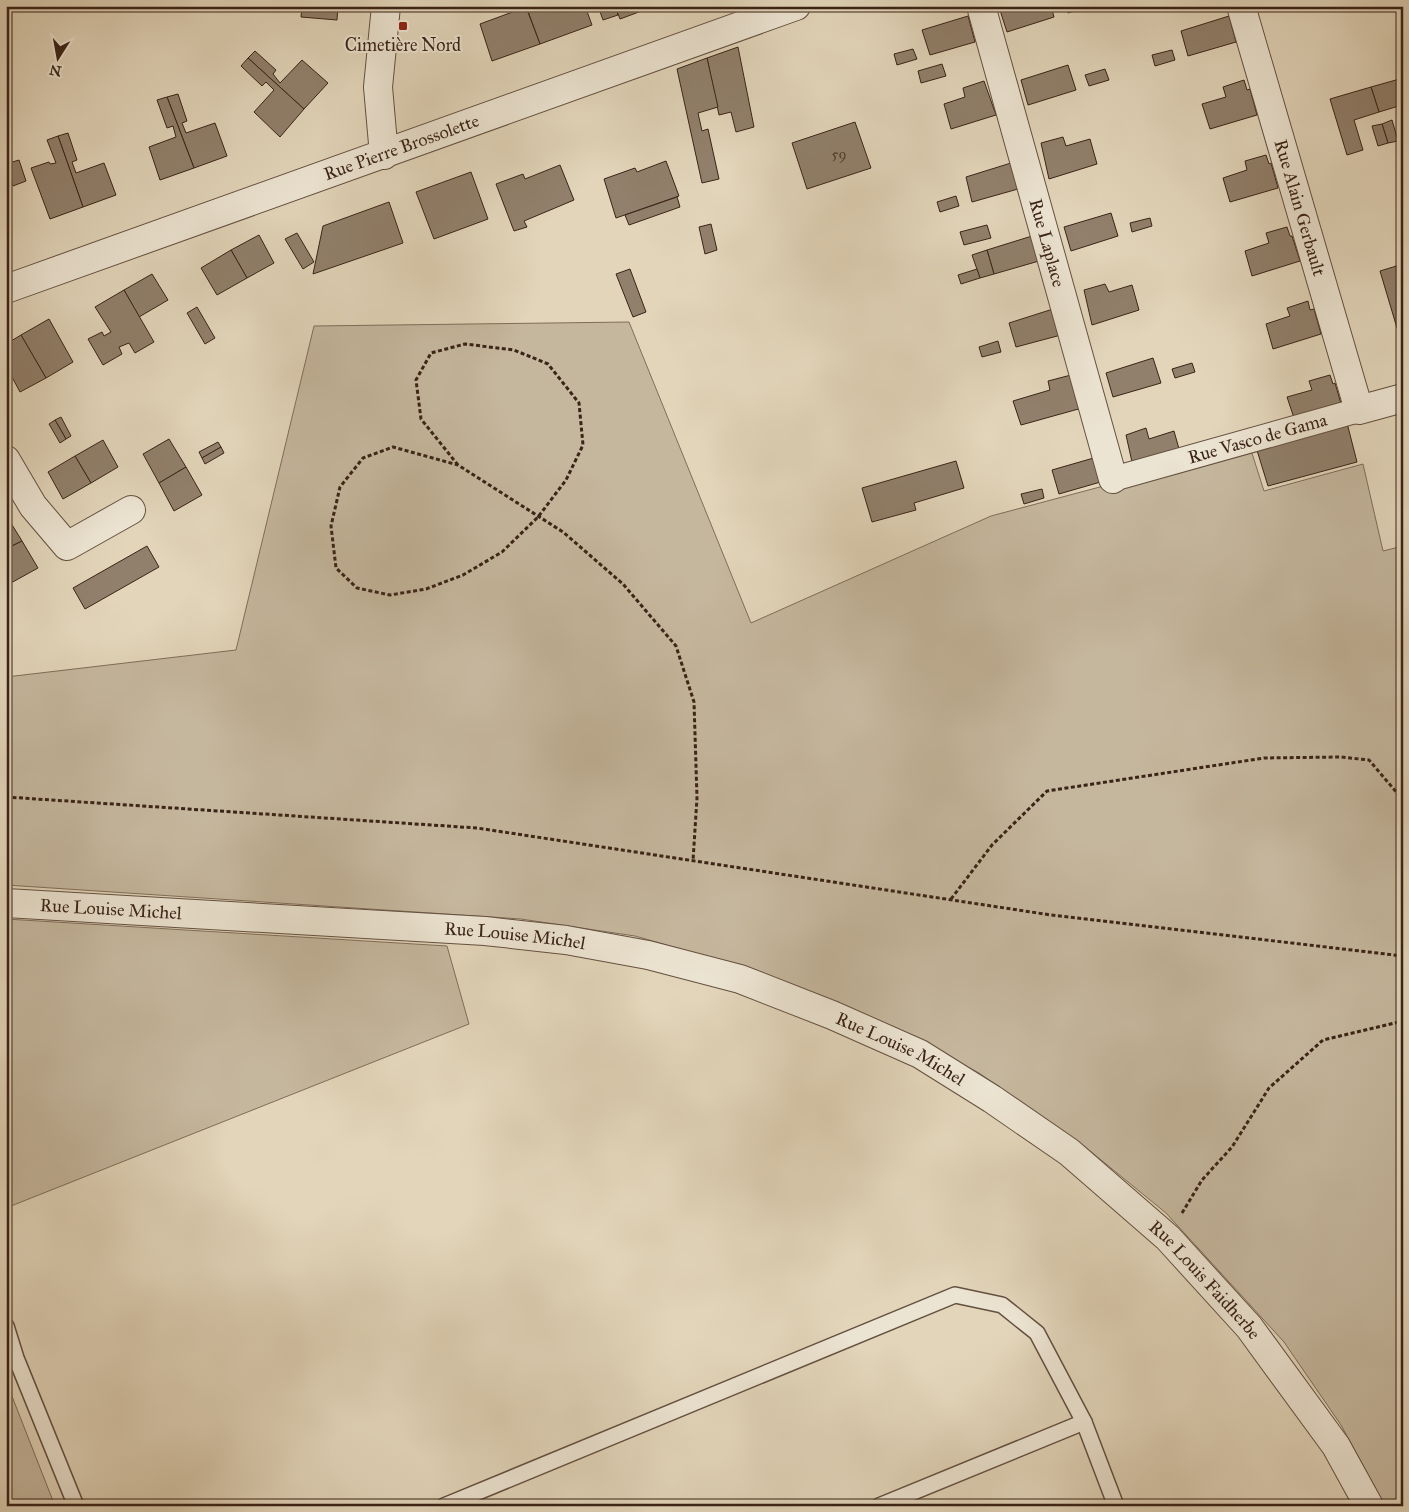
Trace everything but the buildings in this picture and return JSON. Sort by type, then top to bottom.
[{"type":"street","points":[[384,155],[378,87],[386,6]]},
{"type":"street","name":"Rue Pierre Brossolette","points":[[6,289],[796,6]]},
{"type":"street","name":"Rue Laplace","points":[[981,6],[1114,480]]},
{"type":"street","name":"Rue Alain Gerbault","points":[[1241,6],[1359,410]]},
{"type":"street","name":"Rue Vasco de Gama","points":[[1114,480],[1403,398]]},
{"type":"street","points":[[6,460],[32,506],[67,546],[131,510]]},
{"type":"street","name":"Rue Louise Michel","points":[[6,902],[485,931],[566,940],[648,955],[740,979],[832,1015],[920,1054],[992,1099]]},
{"type":"street","name":"Rue Louis Faidherbe","points":[[992,1099],[1069,1152],[1168,1238],[1249,1328],[1336,1446],[1369,1506]]},
{"type":"lane","points":[[444,1506],[955,1295],[1002,1305],[1037,1332],[1084,1422],[1116,1506]]},
{"type":"lane","points":[[6,1326],[16,1358],[76,1506]]},
{"type":"lane","points":[[879,1506],[1084,1422]]},
{"type":"path","points":[[458,465],[422,419],[416,380],[431,353],[465,344],[514,350],[548,364],[580,403],[583,445],[566,480],[538,517],[502,552],[463,575],[426,589],[390,595],[357,588],[336,568],[332,526],[340,487],[363,458],[393,447],[458,465],[538,517],[564,532],[623,584],[676,646],[694,702],[697,798],[693,861]]},
{"type":"path","points":[[950,900],[992,845],[1047,791],[1264,758],[1341,757],[1369,760],[1403,800]]},
{"type":"path","points":[[6,797],[477,828],[1061,916],[1403,956]]},
{"type":"path","points":[[1168,1238],[1202,1180],[1232,1147],[1269,1088],[1323,1040],[1403,1021]]},
{"type":"shaded area","points":[[629,322],[751,623],[991,516],[1250,447],[1264,491],[1363,464],[1383,551],[1403,546],[1403,1506],[1385,1506],[1341,1425],[1284,1342],[1166,1213],[1084,1146],[979,1073],[894,1028],[761,972],[635,936],[521,919],[6,885],[6,677],[236,650],[314,326]]},
{"type":"shaded area","points":[[6,919],[447,946],[469,1024],[6,1208]]},
{"type":"shaded area","points":[[6,1381],[55,1506],[6,1506]]},
{"type":"place","name":"Cimetière Nord","points":[[403,26]]}]
